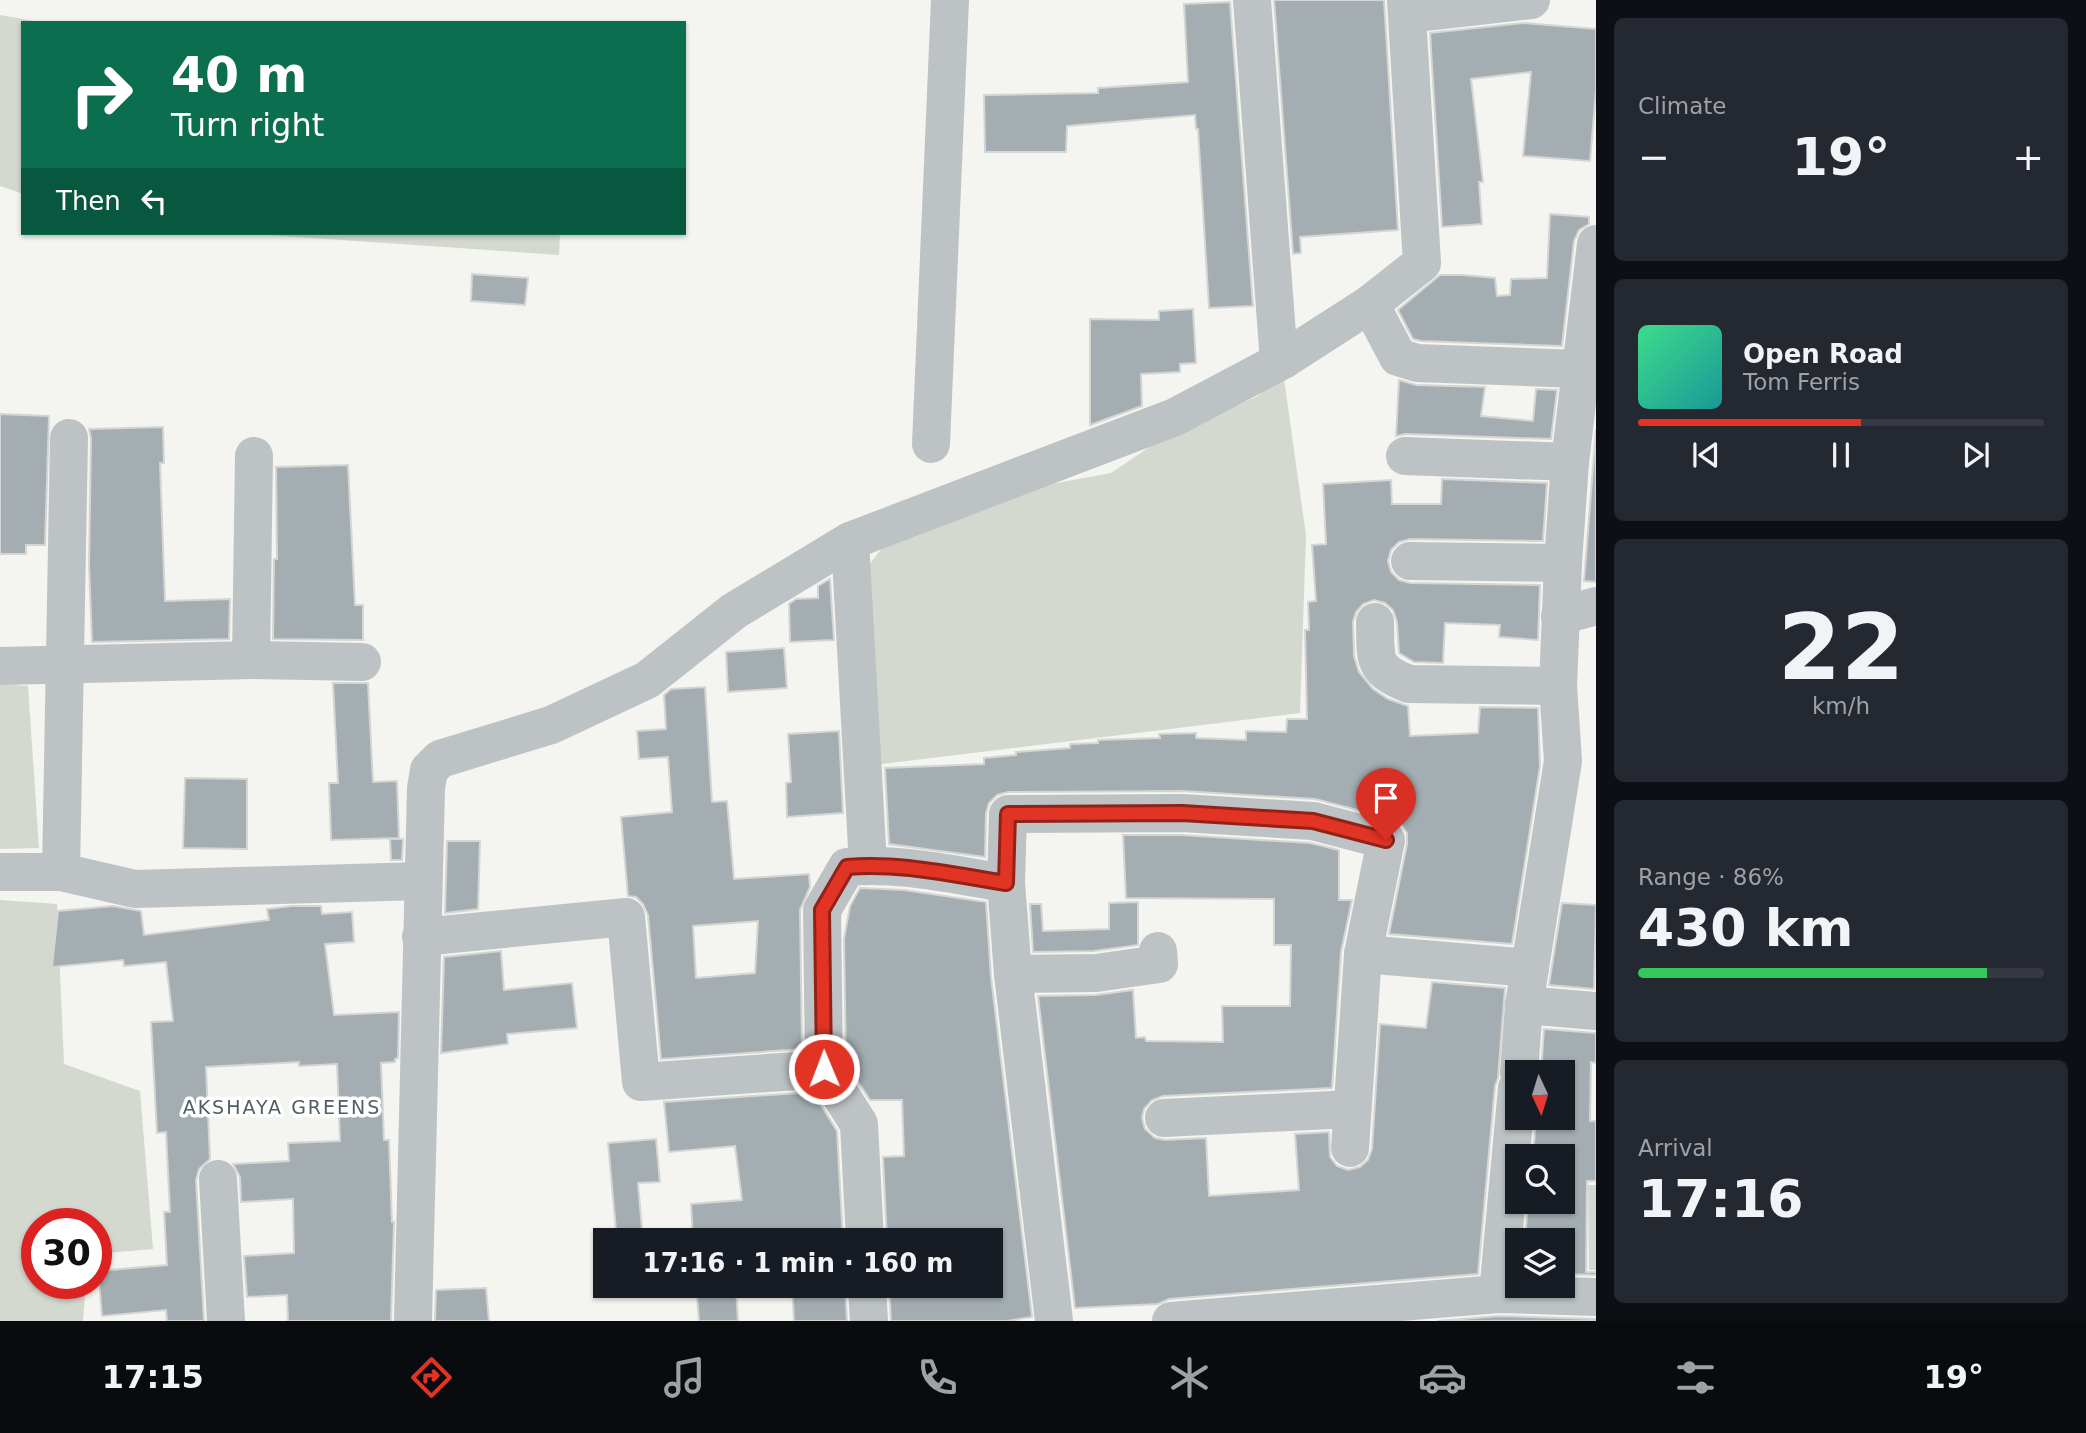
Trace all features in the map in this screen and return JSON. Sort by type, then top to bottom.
[{"type":"street","points":[[931,444],[950,0]]},
{"type":"street","points":[[1252,0],[1278,348],[1283,360]]},
{"type":"street","points":[[413,1321],[422,881],[429,770],[440,759],[551,724],[648,680],[734,611],[850,541],[1175,417],[1283,360],[1370,304],[1422,262],[1407,7],[1531,0]]},
{"type":"street","points":[[1519,1060],[1527,986],[1563,761],[1558,686],[1563,563],[1570,462],[1596,244]]},
{"type":"street","points":[[1370,304],[1398,358],[1417,363],[1580,369]]},
{"type":"street","points":[[61,872],[69,438]]},
{"type":"street","points":[[251,660],[254,456]]},
{"type":"street","points":[[1405,456],[1570,462]]},
{"type":"street","points":[[850,541],[868,865]]},
{"type":"street","points":[[1410,561],[1563,563]]},
{"type":"street","points":[[1560,616],[1596,606]]},
{"type":"street","points":[[1375,622],[1379,666],[1395,679],[1409,684],[1558,686]]},
{"type":"street","points":[[0,666],[251,660],[362,662]]},
{"type":"street","points":[[1054,1321],[1013,974],[1006,883],[1008,814],[1182,813],[1313,821],[1386,840],[1363,954],[1350,1148]]},
{"type":"street","points":[[864,1228],[859,1124],[824,1069],[822,910],[847,867],[868,865],[1006,883]]},
{"type":"street","points":[[0,872],[61,872],[135,889],[422,881]]},
{"type":"street","points":[[421,937],[626,917],[641,1082],[824,1069]]},
{"type":"street","points":[[1013,974],[1096,973],[1159,964],[1158,951]]},
{"type":"street","points":[[1363,954],[1527,986],[1596,1011]]},
{"type":"street","points":[[1164,1118],[1352,1109]]},
{"type":"street","points":[[1476,1304],[1509,1130]]},
{"type":"street","points":[[218,1179],[226,1321]]},
{"type":"street","points":[[1171,1321],[1596,1297]]},
{"type":"street","points":[[868,1298],[869,1321]]},
{"type":"shaded area","points":[[0,15],[34,21],[21,21],[21,193],[0,186]]},
{"type":"shaded area","points":[[270,235],[560,235],[559,255]]},
{"type":"shaded area","points":[[1283,372],[1306,535],[1300,713],[874,765],[868,566],[883,547],[1024,489],[1111,473],[1160,440],[1258,396]]},
{"type":"shaded area","points":[[0,684],[28,686],[39,848],[0,849]]},
{"type":"shaded area","points":[[0,900],[57,904],[64,1064],[140,1091],[153,1249],[112,1253],[112,1208],[21,1208],[21,1299],[85,1299],[83,1321],[0,1321]]},
{"type":"shaded area","points":[[1588,1185],[1596,1185],[1596,1270],[1589,1270]]},
{"type":"building","points":[[1274,0],[1384,0],[1398,230],[1300,237],[1301,253],[1293,254]]},
{"type":"building","points":[[1230,2],[1253,306],[1209,308],[1195,115],[1067,126],[1066,152],[985,152],[984,95],[1098,93],[1098,88],[1188,82],[1184,4]]},
{"type":"building","points":[[1523,23],[1596,29],[1596,90],[1590,161],[1523,156],[1531,72],[1471,79],[1483,182],[1479,182],[1482,224],[1442,227],[1430,33]]},
{"type":"building","points":[[1550,214],[1589,217],[1589,224],[1579,230],[1574,241],[1562,346],[1413,339],[1398,310],[1440,275],[1495,278],[1497,296],[1510,295],[1511,279],[1547,278]]},
{"type":"building","points":[[472,274],[528,278],[525,305],[471,301]]},
{"type":"building","points":[[1193,309],[1196,363],[1180,364],[1180,372],[1141,374],[1142,406],[1090,425],[1090,319],[1159,320],[1159,311]]},
{"type":"building","points":[[1399,380],[1416,385],[1485,387],[1481,416],[1533,421],[1536,389],[1557,390],[1551,439],[1406,434],[1396,436]]},
{"type":"building","points":[[0,414],[49,416],[45,545],[26,545],[26,554],[0,554]]},
{"type":"building","points":[[163,427],[164,463],[160,463],[165,601],[230,599],[229,639],[92,642],[89,429]]},
{"type":"building","points":[[1596,429],[1596,582],[1584,581]]},
{"type":"building","points":[[348,465],[355,605],[363,605],[363,640],[273,639],[274,559],[277,559],[276,467]]},
{"type":"building","points":[[1442,479],[1547,483],[1543,541],[1410,539],[1399,542],[1391,550],[1388,561],[1391,572],[1399,580],[1410,583],[1540,585],[1538,640],[1499,637],[1500,625],[1445,623],[1443,663],[1414,662],[1399,653],[1397,622],[1393,610],[1385,603],[1374,600],[1363,604],[1356,612],[1353,622],[1354,656],[1359,672],[1373,689],[1388,699],[1408,706],[1410,736],[1478,733],[1480,707],[1538,708],[1540,766],[1512,944],[1389,934],[1407,833],[1401,824],[1392,819],[1315,799],[1182,791],[1008,792],[997,795],[989,803],[986,813],[985,857],[889,844],[885,768],[984,764],[984,758],[1016,755],[1016,752],[1070,748],[1070,744],[1098,743],[1098,740],[1160,738],[1159,734],[1196,733],[1196,738],[1246,740],[1246,731],[1286,732],[1287,719],[1307,719],[1305,630],[1309,630],[1308,602],[1316,601],[1312,545],[1326,544],[1323,484],[1391,480],[1392,504],[1441,504]]},
{"type":"building","points":[[830,579],[834,640],[790,642],[789,604],[796,599],[818,598],[818,586]]},
{"type":"building","points":[[784,648],[787,688],[728,692],[726,652]]},
{"type":"building","points":[[333,683],[368,683],[373,782],[397,781],[399,838],[331,840],[329,783],[338,783]]},
{"type":"building","points":[[705,687],[712,802],[727,801],[734,879],[809,874],[810,887],[800,910],[802,1049],[661,1059],[648,915],[636,897],[628,896],[621,817],[672,812],[668,757],[639,759],[637,731],[666,729],[664,695],[671,689]],"holes":[[[758,921],[755,973],[696,978],[693,926]]]},
{"type":"building","points":[[839,731],[843,813],[787,817],[786,783],[791,782],[788,734]]},
{"type":"building","points":[[185,778],[247,779],[247,849],[183,848]]},
{"type":"building","points":[[1123,835],[1181,835],[1310,843],[1339,850],[1339,900],[1352,900],[1341,952],[1332,1088],[1163,1096],[1152,1100],[1144,1109],[1142,1118],[1145,1129],[1155,1138],[1206,1138],[1209,1196],[1299,1190],[1295,1134],[1329,1132],[1330,1157],[1337,1166],[1348,1170],[1360,1167],[1368,1160],[1372,1149],[1380,1024],[1426,1028],[1432,982],[1505,988],[1478,1274],[1169,1299],[1158,1304],[1075,1308],[1038,996],[1096,995],[1133,990],[1136,1038],[1145,1037],[1146,1041],[1223,1042],[1222,1006],[1290,1006],[1291,945],[1274,945],[1274,899],[1126,898]]},
{"type":"building","points":[[390,839],[403,839],[402,860],[391,860]]},
{"type":"building","points":[[447,841],[480,841],[478,909],[445,913]]},
{"type":"building","points":[[860,888],[904,890],[986,902],[991,977],[1032,1317],[1007,1321],[891,1321],[890,1298],[1003,1298],[1003,1228],[886,1228],[883,1157],[904,1156],[902,1100],[870,1100],[846,1063],[844,939],[850,906]]},
{"type":"building","points":[[1138,902],[1138,945],[1094,951],[1033,952],[1030,904],[1041,904],[1043,931],[1109,929],[1109,903]]},
{"type":"building","points":[[1562,903],[1596,905],[1594,989],[1549,985]]},
{"type":"building","points":[[113,906],[141,911],[144,935],[269,920],[267,909],[292,906],[321,906],[322,914],[352,912],[354,942],[325,944],[334,1015],[399,1012],[398,1058],[395,1062],[381,1063],[384,1140],[389,1140],[394,1222],[391,1321],[288,1321],[287,1295],[247,1297],[244,1256],[294,1253],[293,1199],[241,1202],[240,1177],[233,1164],[289,1161],[288,1143],[340,1141],[337,1064],[299,1066],[299,1062],[206,1067],[210,1159],[199,1169],[196,1180],[204,1321],[167,1321],[166,1310],[102,1316],[100,1299],[112,1299],[112,1270],[167,1265],[164,1212],[170,1212],[166,1132],[157,1133],[151,1022],[173,1021],[166,962],[124,966],[123,960],[52,967],[58,911]]},
{"type":"building","points":[[501,951],[504,990],[572,983],[577,1028],[507,1034],[508,1044],[441,1053],[444,957]]},
{"type":"building","points":[[1544,1029],[1596,1033],[1596,1063],[1591,1062],[1590,1121],[1596,1121],[1596,1181],[1587,1181],[1586,1272],[1596,1272],[1596,1275],[1575,1274],[1575,1228],[1526,1228],[1527,1214],[1575,1214],[1575,1144],[1534,1144],[1535,1130],[1575,1130],[1575,1060],[1542,1060]]},
{"type":"building","points":[[813,1092],[837,1131],[842,1228],[692,1228],[691,1204],[742,1200],[735,1146],[669,1152],[664,1102]]},
{"type":"building","points":[[656,1139],[660,1182],[638,1183],[642,1228],[616,1228],[608,1143]]},
{"type":"building","points":[[486,1288],[489,1321],[435,1321],[436,1290]]},
{"type":"building","points":[[697,1298],[737,1298],[738,1321],[699,1321]]},
{"type":"building","points":[[793,1298],[846,1298],[847,1321],[794,1321]]},
{"type":"building","points":[[1499,1316],[1596,1319],[1596,1321],[1437,1321]]},
{"type":"district","name":"AKSHAYA GREENS","points":[[282,1107]]},
{"type":"route","points":[[824,1069],[822,910],[847,867],[893,867],[1006,883],[1008,814],[1182,813],[1313,821],[1386,840]]}]
